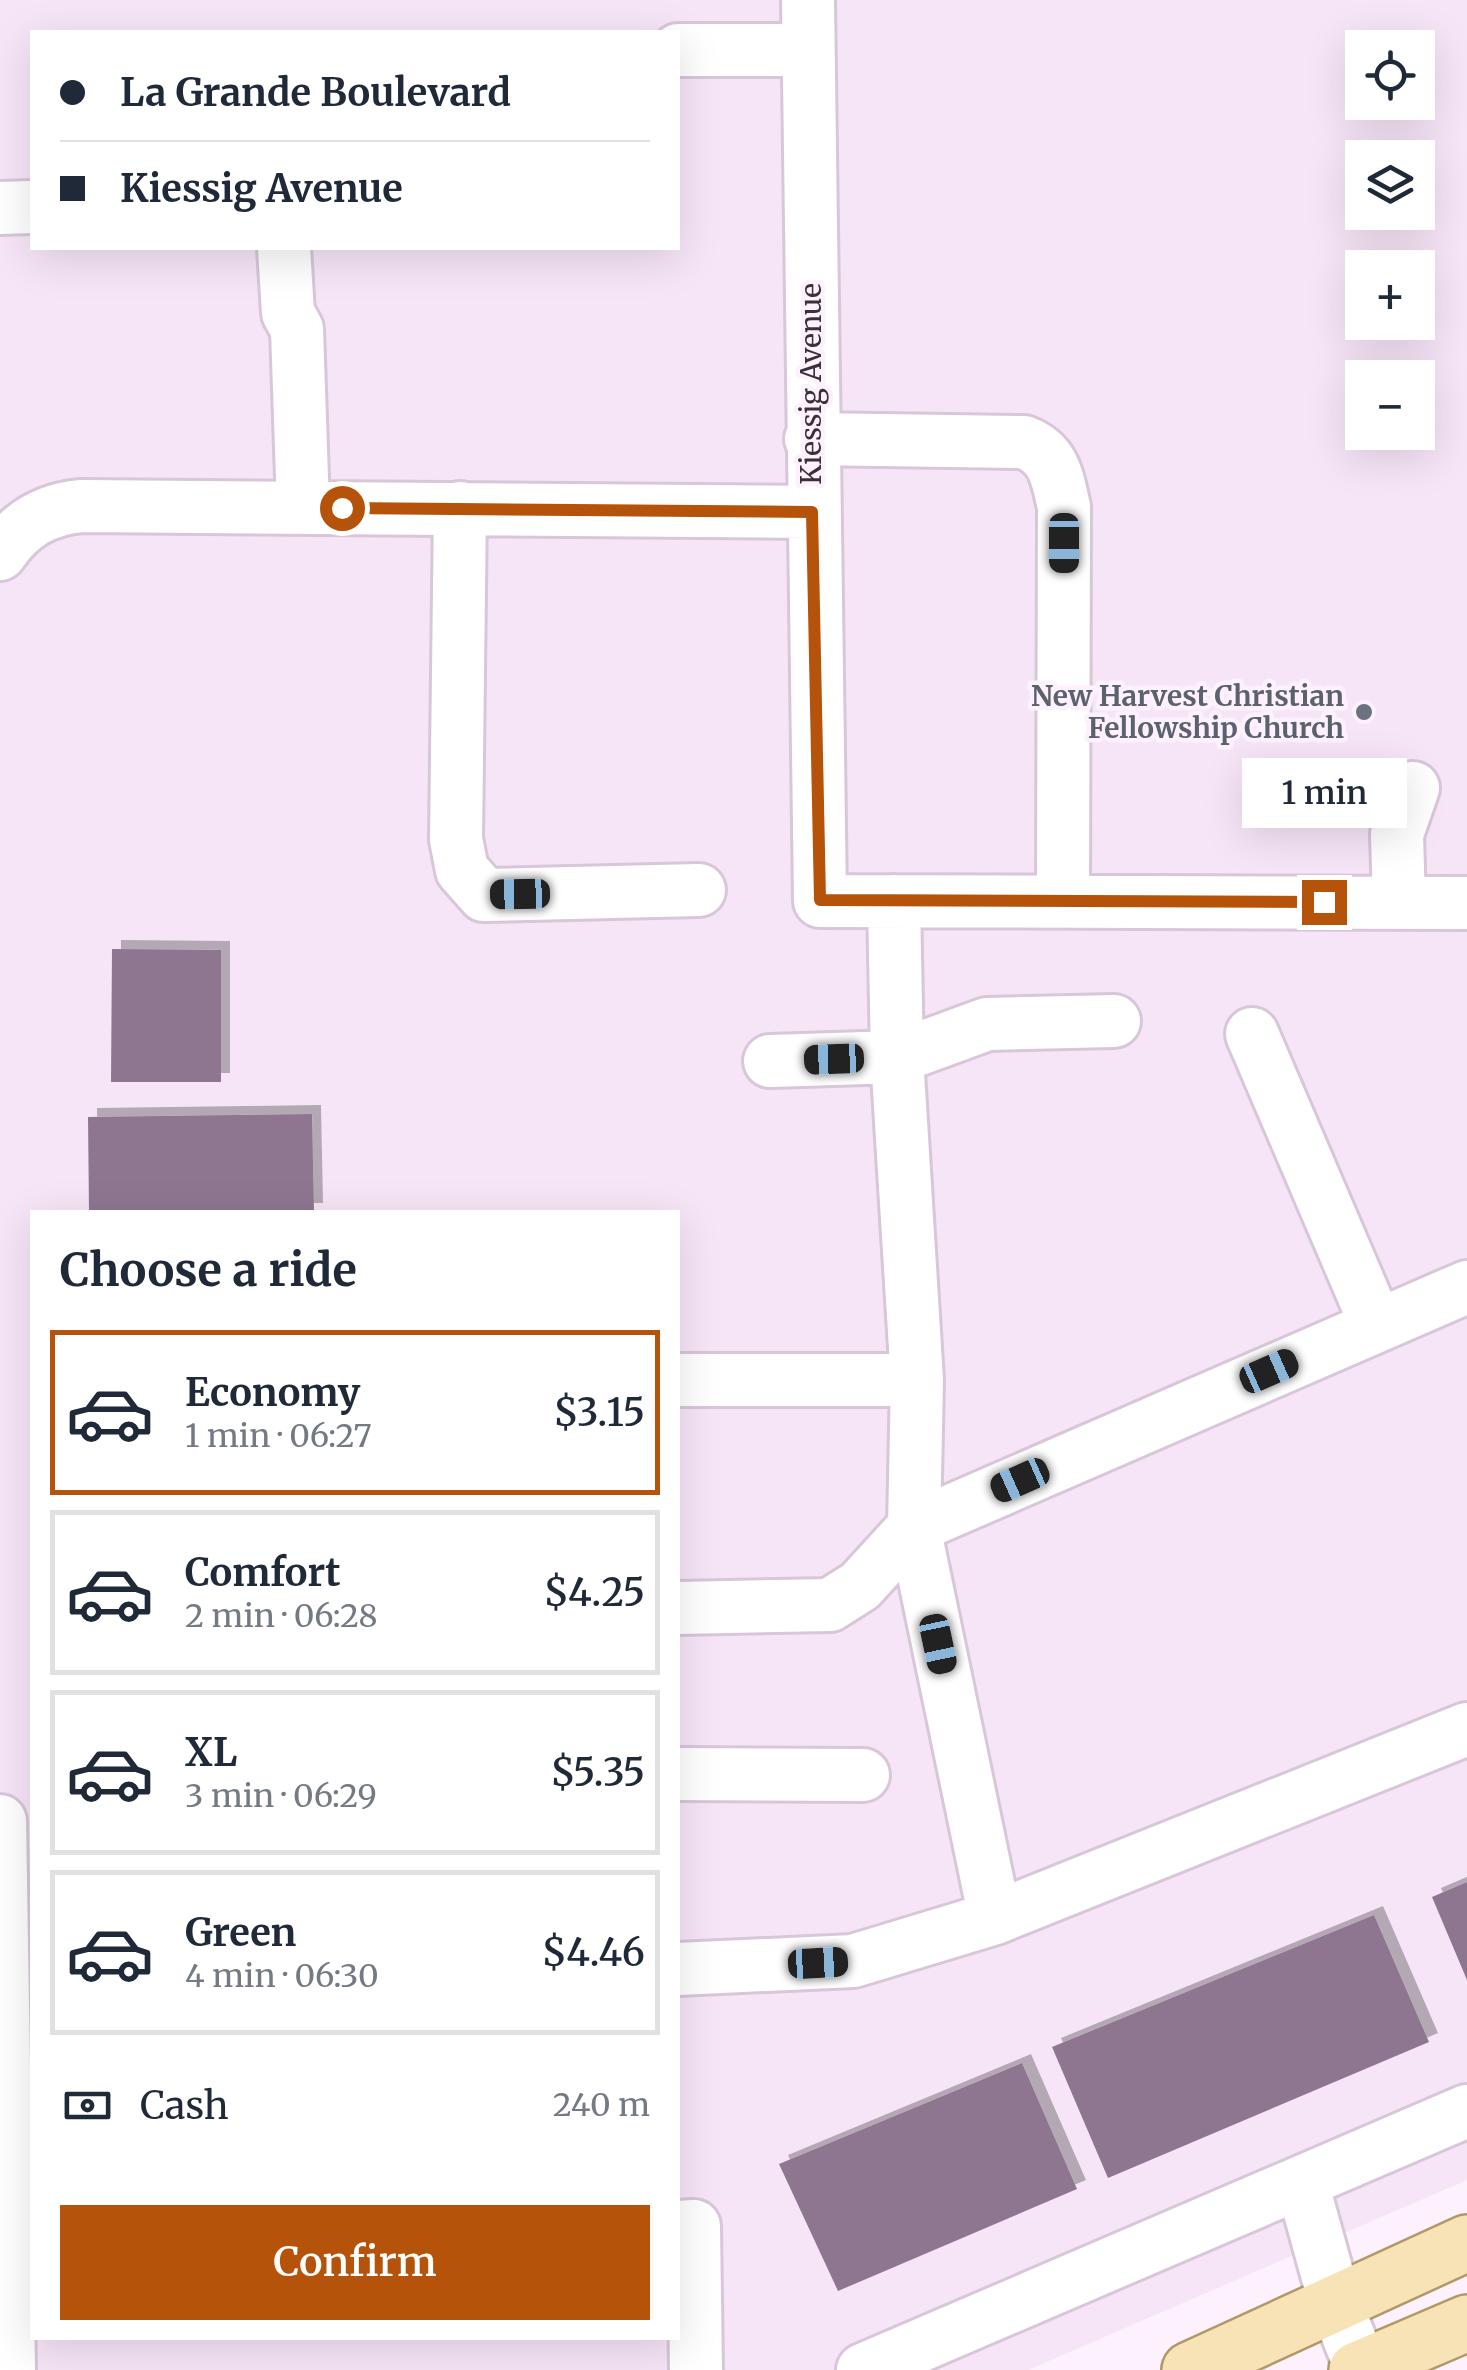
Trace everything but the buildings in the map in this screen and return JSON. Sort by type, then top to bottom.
[{"type":"main road","points":[[1190,2370],[1467,2243]]},
{"type":"main road","points":[[1359,2369],[1467,2323]]},
{"type":"street","points":[[680,50],[808,25]]},
{"type":"street","name":"Kiessig Avenue","points":[[808,25],[820,900],[1467,903]]},
{"type":"street","points":[[0,208],[30,207]]},
{"type":"street","points":[[284,250],[288,313],[297,329],[303,508]]},
{"type":"street","points":[[812,439],[1024,442],[1043,450],[1055,469],[1064,508],[1063,900]]},
{"type":"street","points":[[0,554],[25,525],[64,508],[812,512]]},
{"type":"street","points":[[460,508],[456,839],[462,870],[484,894],[699,890]]},
{"type":"street","points":[[1399,902],[1397,834],[1412,788]]},
{"type":"street","points":[[894,900],[897,1057],[916,1380],[914,1526],[994,1918]]},
{"type":"street","points":[[770,1061],[897,1057],[987,1024],[1114,1022]]},
{"type":"street","points":[[1252,1034],[1376,1324]]},
{"type":"street","points":[[680,1608],[830,1605],[860,1586],[914,1526],[1467,1287]]},
{"type":"street","points":[[680,1380],[916,1380]]},
{"type":"street","points":[[680,1969],[853,1961],[994,1918],[1467,1729]]},
{"type":"street","points":[[680,1774],[864,1775]]},
{"type":"street","points":[[0,1822],[8,2370]]},
{"type":"street","points":[[863,2370],[1467,2111]]},
{"type":"street","points":[[1302,2183],[1334,2302],[1359,2369]]},
{"type":"street","points":[[680,2227],[694,2226],[696,2370]]},
{"type":"shaded area","points":[[0,0],[1467,0],[1467,2180],[1028,2370],[0,2370]]},
{"type":"place","name":"New Harvest Christian Fellowship Church","points":[[1364,712]]},
{"type":"route","points":[[342,508],[812,512],[820,900],[1324,902]]}]
